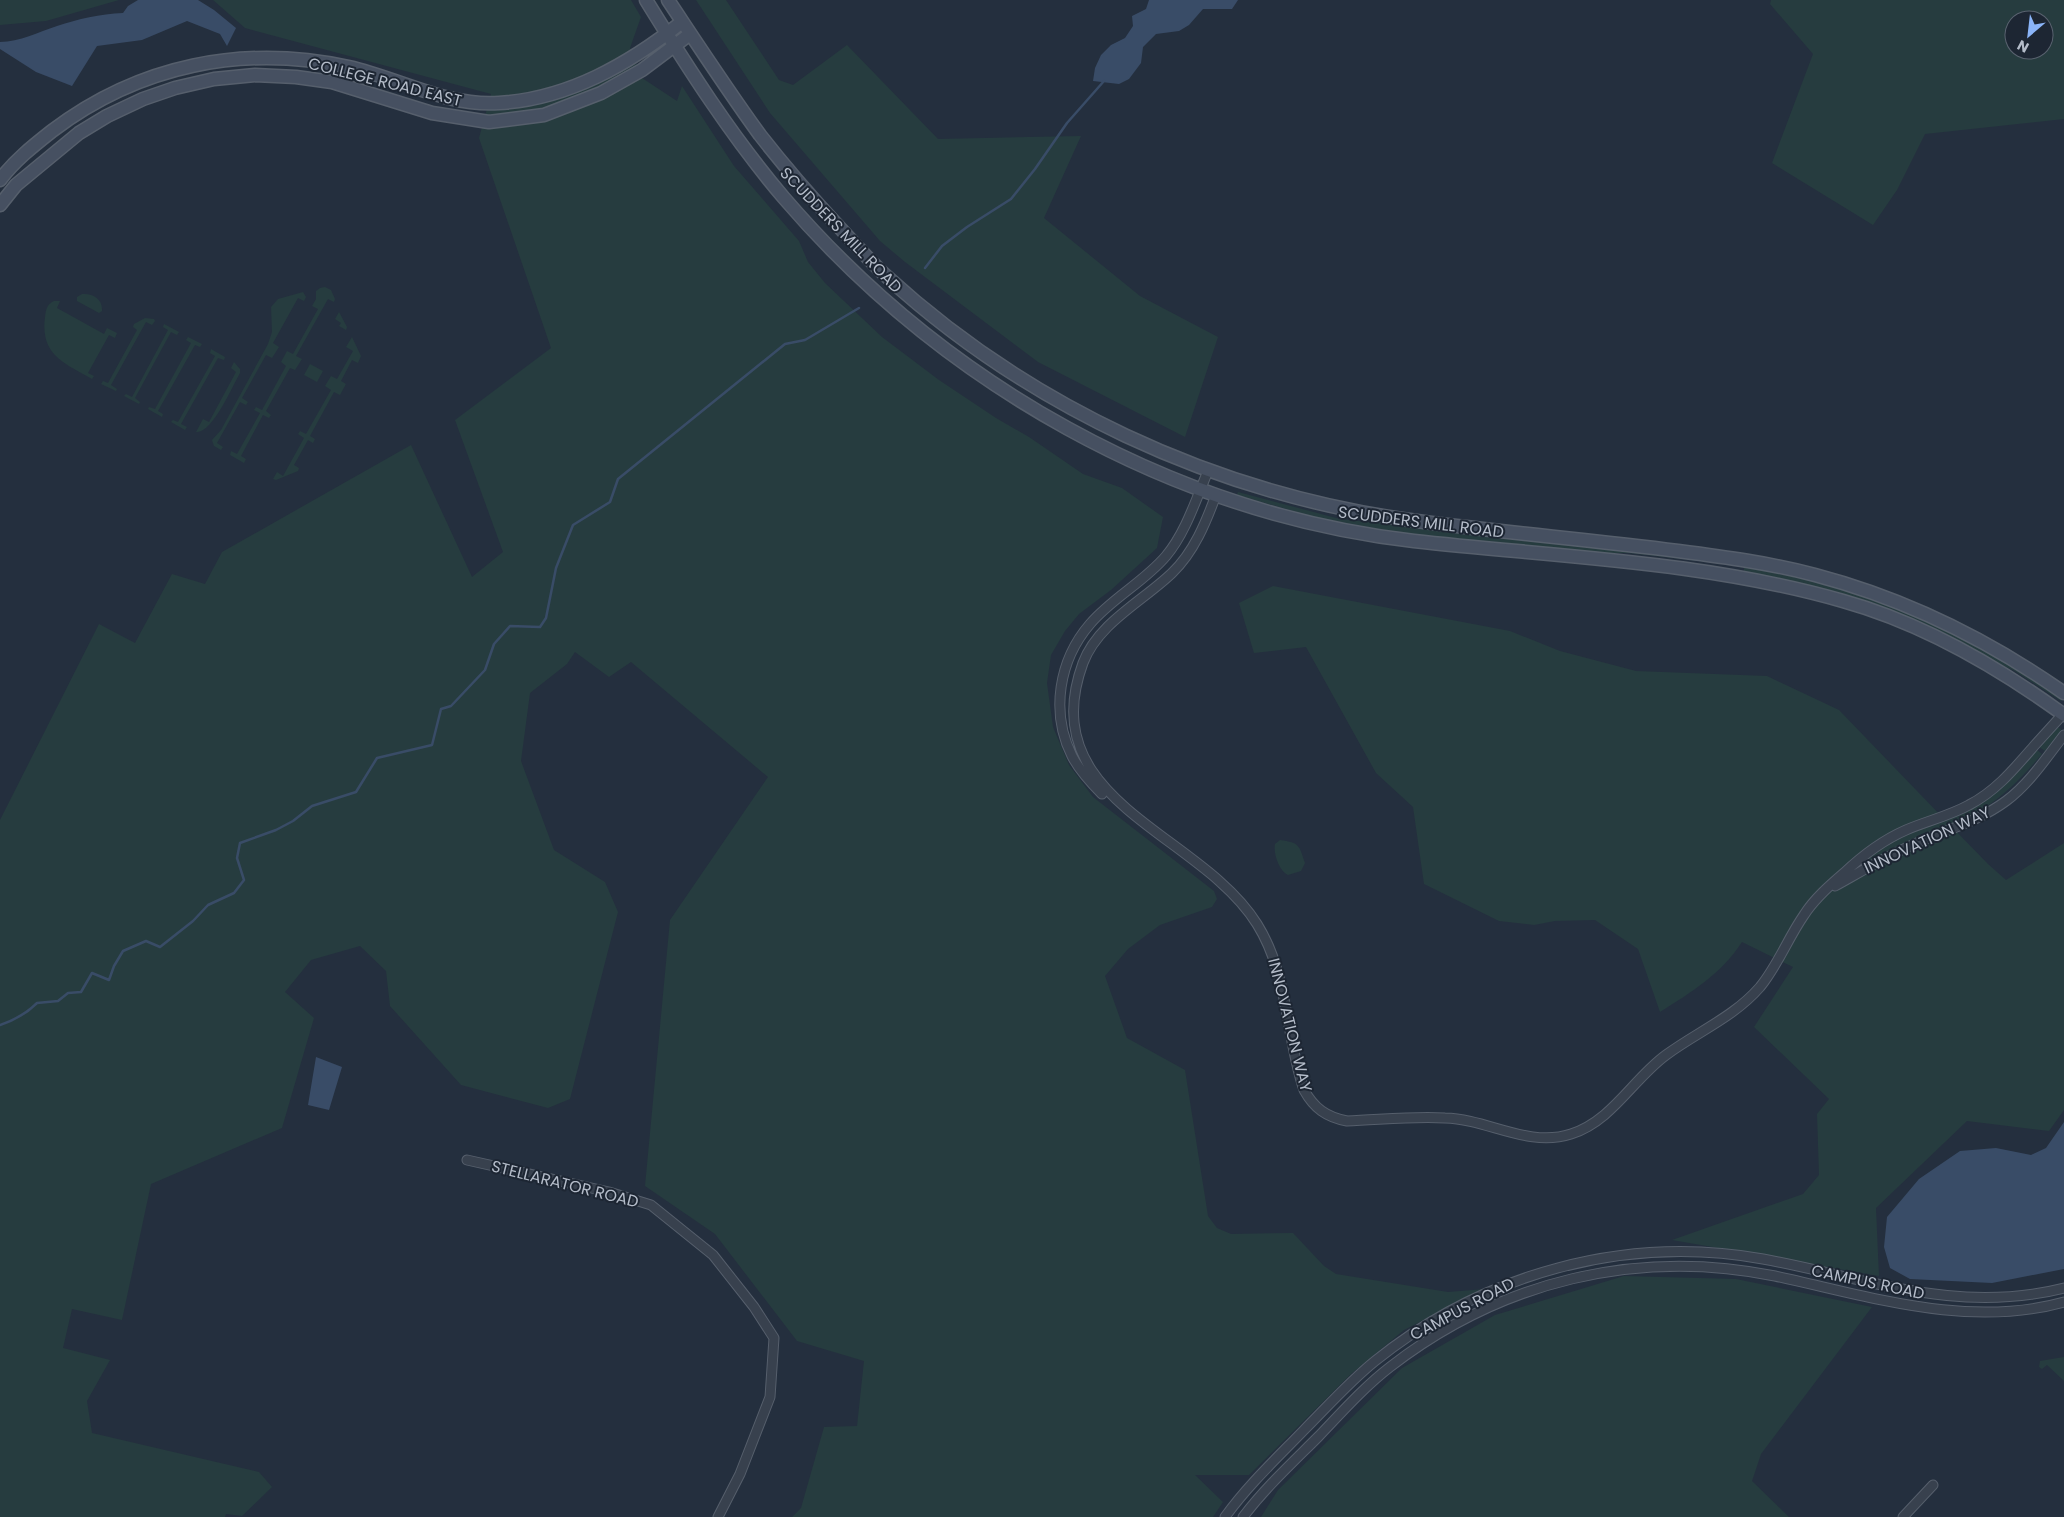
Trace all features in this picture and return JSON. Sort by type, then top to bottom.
[{"type":"main road","name":"SCUDDERS MILL ROAD","points":[[646,0],[675,46],[756,164],[782,196],[862,280],[936,342],[1011,395],[1105,449],[1200,489],[1292,518],[1334,528],[1371,535],[1668,567],[1777,584],[1845,601],[1907,625],[1970,655],[2004,674],[2064,714]]},
{"type":"main road","name":"SCUDDERS MILL ROAD","points":[[668,0],[761,135],[805,190],[882,273],[913,299],[1006,369],[1067,407],[1161,454],[1208,471],[1329,506],[1402,519],[1720,556],[1816,575],[1874,592],[1938,618],[2022,664],[2064,693]]},
{"type":"main road","name":"COLLEGE ROAD EAST","points":[[0,180],[28,150],[77,112],[113,92],[176,69],[212,62],[256,58],[295,59],[350,67],[445,96],[480,103],[498,104],[527,100],[581,85],[656,43],[682,22]]},
{"type":"main road","name":"COLLEGE ROAD EAST","points":[[0,205],[16,185],[79,133],[93,124],[143,99],[204,81],[255,75],[296,77],[332,82],[432,113],[489,122],[544,115],[601,93],[642,70],[690,34]]},
{"type":"street","name":"INNOVATION WAY","points":[[1124,807],[1103,795],[1087,779],[1072,756],[1061,720],[1060,689],[1066,661],[1090,624],[1158,565],[1172,548],[1182,534],[1208,471]]},
{"type":"street","name":"INNOVATION WAY","points":[[1216,494],[1198,538],[1185,558],[1173,572],[1105,630],[1094,643],[1080,672],[1073,713],[1075,733],[1088,767],[1096,779],[1124,807],[1233,894],[1256,923],[1269,946],[1281,979],[1304,1090],[1310,1101],[1319,1110],[1328,1116],[1346,1121],[1445,1118],[1477,1123],[1533,1138],[1549,1139],[1568,1135],[1586,1128],[1606,1114],[1666,1055],[1732,1013],[1749,999],[1772,970],[1805,913],[1845,872],[1877,846],[1896,835],[1952,814],[1986,795],[2003,781],[2064,714]]},
{"type":"street","name":"INNOVATION WAY","points":[[1824,893],[1919,842],[1973,821],[2008,800],[2064,735]]},
{"type":"street","points":[[1896,835],[1904,850]]},
{"type":"street","name":"STELLARATOR ROAD","points":[[467,1160],[609,1192],[651,1205],[713,1255],[754,1307],[774,1338],[770,1398],[740,1474],[718,1517]]},
{"type":"street","name":"CAMPUS ROAD","points":[[1225,1517],[1248,1488],[1357,1376],[1401,1341],[1483,1294],[1518,1279],[1561,1266],[1629,1254],[1690,1252],[1762,1259],[1938,1296],[1996,1298],[2026,1296],[2064,1288]]},
{"type":"street","name":"CAMPUS ROAD","points":[[1243,1517],[1290,1464],[1389,1368],[1431,1338],[1472,1314],[1516,1295],[1565,1280],[1655,1266],[1694,1266],[1765,1274],[1916,1307],[1955,1312],[2011,1311],[2064,1302]]},
{"type":"street","points":[[1903,1517],[1933,1485]]},
{"type":"green space","points":[[0,0],[119,0],[46,21],[0,25]]},
{"type":"green space","points":[[213,0],[631,0],[641,17],[630,48],[642,78],[677,101],[682,86],[734,166],[799,241],[808,262],[825,283],[882,337],[939,380],[1083,474],[1122,488],[1163,517],[1157,548],[1111,590],[1079,614],[1065,631],[1051,655],[1047,683],[1053,727],[1069,765],[1093,797],[1214,891],[1217,899],[1212,907],[1160,925],[1128,949],[1105,976],[1127,1038],[1185,1070],[1208,1216],[1217,1228],[1231,1234],[1293,1233],[1324,1266],[1336,1274],[1448,1292],[1485,1289],[1404,1330],[1351,1374],[1249,1475],[1195,1475],[1223,1502],[1213,1517],[792,1517],[801,1508],[824,1427],[857,1426],[864,1361],[797,1341],[715,1234],[645,1186],[670,920],[768,777],[631,662],[609,677],[575,652],[567,664],[530,693],[521,761],[554,850],[605,882],[618,912],[570,1099],[548,1108],[461,1085],[390,1006],[386,971],[360,946],[311,960],[285,992],[314,1018],[282,1128],[151,1184],[122,1320],[72,1309],[63,1348],[110,1360],[87,1401],[92,1433],[259,1472],[272,1487],[242,1516],[226,1514],[225,1517],[0,1517],[0,820],[99,624],[135,643],[172,574],[205,584],[222,552],[411,445],[472,577],[503,552],[455,420],[551,348],[479,138],[491,94],[245,28]]},
{"type":"green space","points":[[696,0],[726,0],[779,80],[793,85],[847,45],[938,139],[1081,136],[1044,218],[1140,296],[1218,337],[1185,437],[1038,362],[880,241],[770,113]]},
{"type":"green space","points":[[1771,0],[2064,0],[2064,119],[1925,134],[1897,190],[1873,225],[1772,163],[1813,54],[1770,4]]},
{"type":"green space","points":[[325,287],[331,290],[335,299],[334,302],[328,299],[296,356],[302,359],[295,370],[290,368],[266,411],[271,415],[269,418],[263,415],[241,456],[246,459],[244,463],[230,455],[231,451],[237,454],[260,413],[254,410],[256,407],[262,410],[286,366],[281,362],[287,351],[293,354],[318,309],[312,306],[316,299],[316,291]]},
{"type":"green space","points":[[303,292],[306,297],[304,301],[298,298],[273,343],[279,347],[272,358],[266,355],[242,398],[248,402],[246,405],[240,402],[217,443],[223,447],[221,450],[214,446],[212,440],[221,430],[268,344],[272,332],[271,307],[278,299]]},
{"type":"green space","points":[[82,294],[93,296],[99,300],[102,311],[99,313],[77,301],[77,297]]},
{"type":"green space","points":[[54,301],[60,301],[57,308],[104,334],[107,328],[117,333],[115,338],[109,335],[88,373],[94,376],[92,379],[72,368],[50,349],[44,330],[45,317],[47,307]]},
{"type":"green space","points":[[339,312],[347,327],[346,330],[339,326],[341,323],[335,319]]},
{"type":"green space","points":[[145,318],[154,319],[155,321],[152,325],[146,322],[111,385],[117,389],[116,391],[101,384],[103,381],[108,383],[137,330],[133,327],[134,324]]},
{"type":"green space","points":[[164,324],[179,332],[177,335],[171,332],[135,398],[140,402],[139,404],[124,396],[126,394],[132,397],[168,330],[163,327]]},
{"type":"green space","points":[[188,337],[202,344],[200,347],[195,345],[158,411],[163,414],[162,417],[148,409],[149,407],[155,409],[191,343],[186,340]]},
{"type":"green space","points":[[352,337],[361,356],[358,363],[352,360],[341,381],[346,384],[340,395],[334,392],[310,436],[315,439],[313,443],[308,440],[294,465],[299,468],[298,471],[276,480],[273,479],[277,472],[283,476],[304,438],[298,434],[300,431],[306,434],[331,390],[325,386],[331,376],[337,379],[353,351],[346,347]]},
{"type":"green space","points":[[211,349],[225,357],[224,360],[218,358],[181,424],[187,427],[185,430],[171,422],[173,420],[178,422],[215,356],[210,353]]},
{"type":"green space","points":[[234,362],[240,369],[240,373],[227,398],[208,426],[202,431],[196,432],[203,419],[209,422],[236,372],[231,368]]},
{"type":"green space","points":[[310,364],[323,371],[317,382],[304,375]]},
{"type":"green space","points":[[1238,492],[1340,519],[1708,559],[1708,562],[1629,553],[1588,553],[1413,535],[1318,518],[1237,495]]},
{"type":"green space","points":[[1744,567],[1810,580],[1886,601],[1993,653],[2063,698],[2061,701],[2015,671],[1865,602],[1810,586],[1744,571]]},
{"type":"green space","points":[[1273,586],[1510,631],[1560,651],[1636,671],[1767,676],[1839,710],[1945,820],[1973,807],[1996,792],[2017,773],[2037,750],[2042,754],[2022,777],[2001,796],[1978,812],[1950,825],[2006,880],[2064,843],[2064,1110],[2049,1131],[1967,1121],[1876,1208],[1879,1276],[1672,1240],[1803,1194],[1819,1175],[1817,1114],[1829,1099],[1754,1027],[1793,967],[1742,942],[1725,964],[1705,982],[1660,1012],[1638,949],[1595,920],[1555,921],[1534,925],[1499,921],[1424,884],[1413,807],[1376,773],[1306,647],[1254,653],[1239,603]]},
{"type":"green space","points":[[2057,727],[2061,729],[2060,732],[2045,751],[2039,747]]},
{"type":"green space","points":[[1280,840],[1292,842],[1298,846],[1305,863],[1301,871],[1288,875],[1282,870],[1275,852],[1275,844]]},
{"type":"green space","points":[[1624,1276],[1736,1279],[1872,1307],[1761,1454],[1752,1481],[1789,1517],[1261,1517],[1278,1490],[1402,1368],[1495,1315]]},
{"type":"green space","points":[[2064,1357],[2064,1381],[2047,1365],[2042,1369],[2039,1367],[2040,1361]]},
{"type":"water","points":[[138,0],[198,0],[236,28],[227,46],[220,34],[187,21],[142,40],[97,46],[72,86],[36,72],[0,49],[0,42],[22,39],[81,19],[123,13],[128,6]]},
{"type":"water","points":[[1149,0],[1238,0],[1232,9],[1203,9],[1189,25],[1179,31],[1156,34],[1143,47],[1141,63],[1129,79],[1119,84],[1093,81],[1095,68],[1101,55],[1111,45],[1125,38],[1133,26],[1132,16],[1146,9]]},
{"type":"water","points":[[316,1057],[342,1067],[329,1110],[308,1105]]},
{"type":"water","points":[[2064,1122],[2064,1269],[1992,1283],[1910,1279],[1890,1268],[1884,1247],[1887,1217],[1919,1179],[1960,1151],[1996,1148],[2031,1155],[2046,1148]]},
{"type":"waterway","points":[[925,268],[942,246],[967,227],[1011,199],[1035,169],[1067,123],[1104,81]]},
{"type":"waterway","points":[[0,1025],[20,1016],[37,1003],[58,1001],[68,993],[81,992],[92,973],[109,980],[114,966],[123,951],[146,941],[160,947],[193,921],[208,905],[234,893],[244,880],[237,858],[240,843],[276,830],[293,821],[312,806],[356,792],[377,758],[432,745],[441,709],[451,706],[485,670],[494,644],[510,626],[540,627],[546,618],[556,568],[573,525],[610,502],[618,479],[785,344],[805,340],[859,308]]}]
